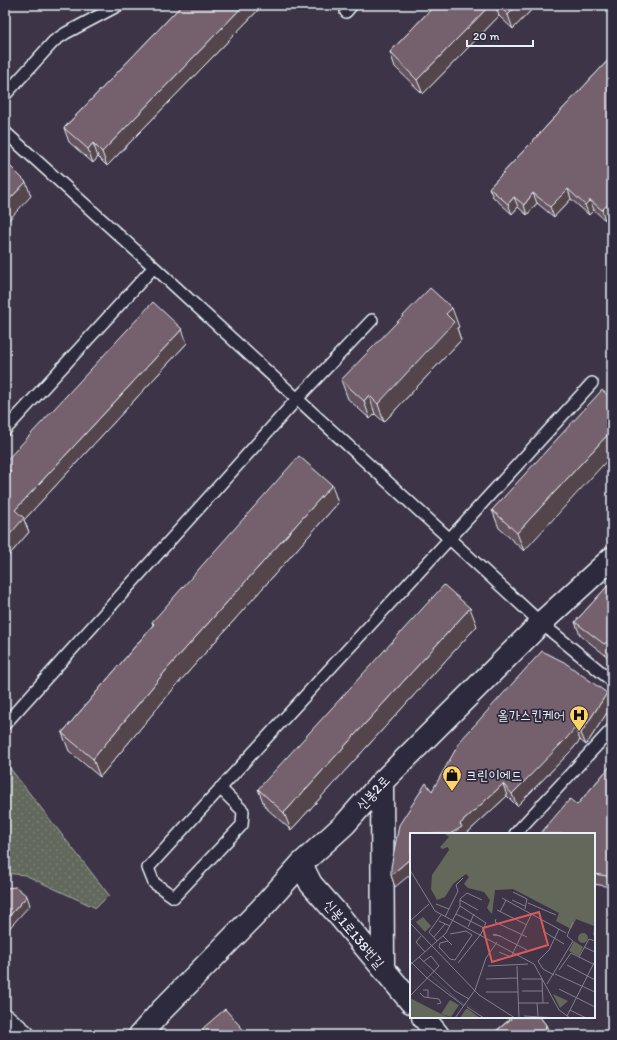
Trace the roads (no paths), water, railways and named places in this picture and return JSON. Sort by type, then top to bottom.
[{"type":"street","name":"신봉2로","points":[[140,1035],[162,1010],[260,910],[301,864],[345,824],[382,782],[540,623],[612,558]]},
{"type":"street","points":[[382,782],[383,968]]},
{"type":"street","name":"신봉1로138번길","points":[[301,864],[311,884],[410,1001]]},
{"type":"street","points":[[424,1018],[438,1035]]},
{"type":"street","points":[[5,1020],[23,1035]]},
{"type":"lane","points":[[5,95],[54,41],[119,5]]},
{"type":"lane","points":[[5,132],[154,267],[540,623],[612,681]]},
{"type":"lane","points":[[5,430],[154,267]]},
{"type":"lane","points":[[5,724],[297,399],[372,320]]},
{"type":"lane","points":[[220,788],[243,810],[242,825],[174,897],[154,883],[148,868],[220,788],[592,383]]},
{"type":"lane","points":[[516,833],[612,729]]},
{"type":"place","name":"올가스킨케어","points":[[579,732]]},
{"type":"place","name":"크린이에드","points":[[452,792]]}]
